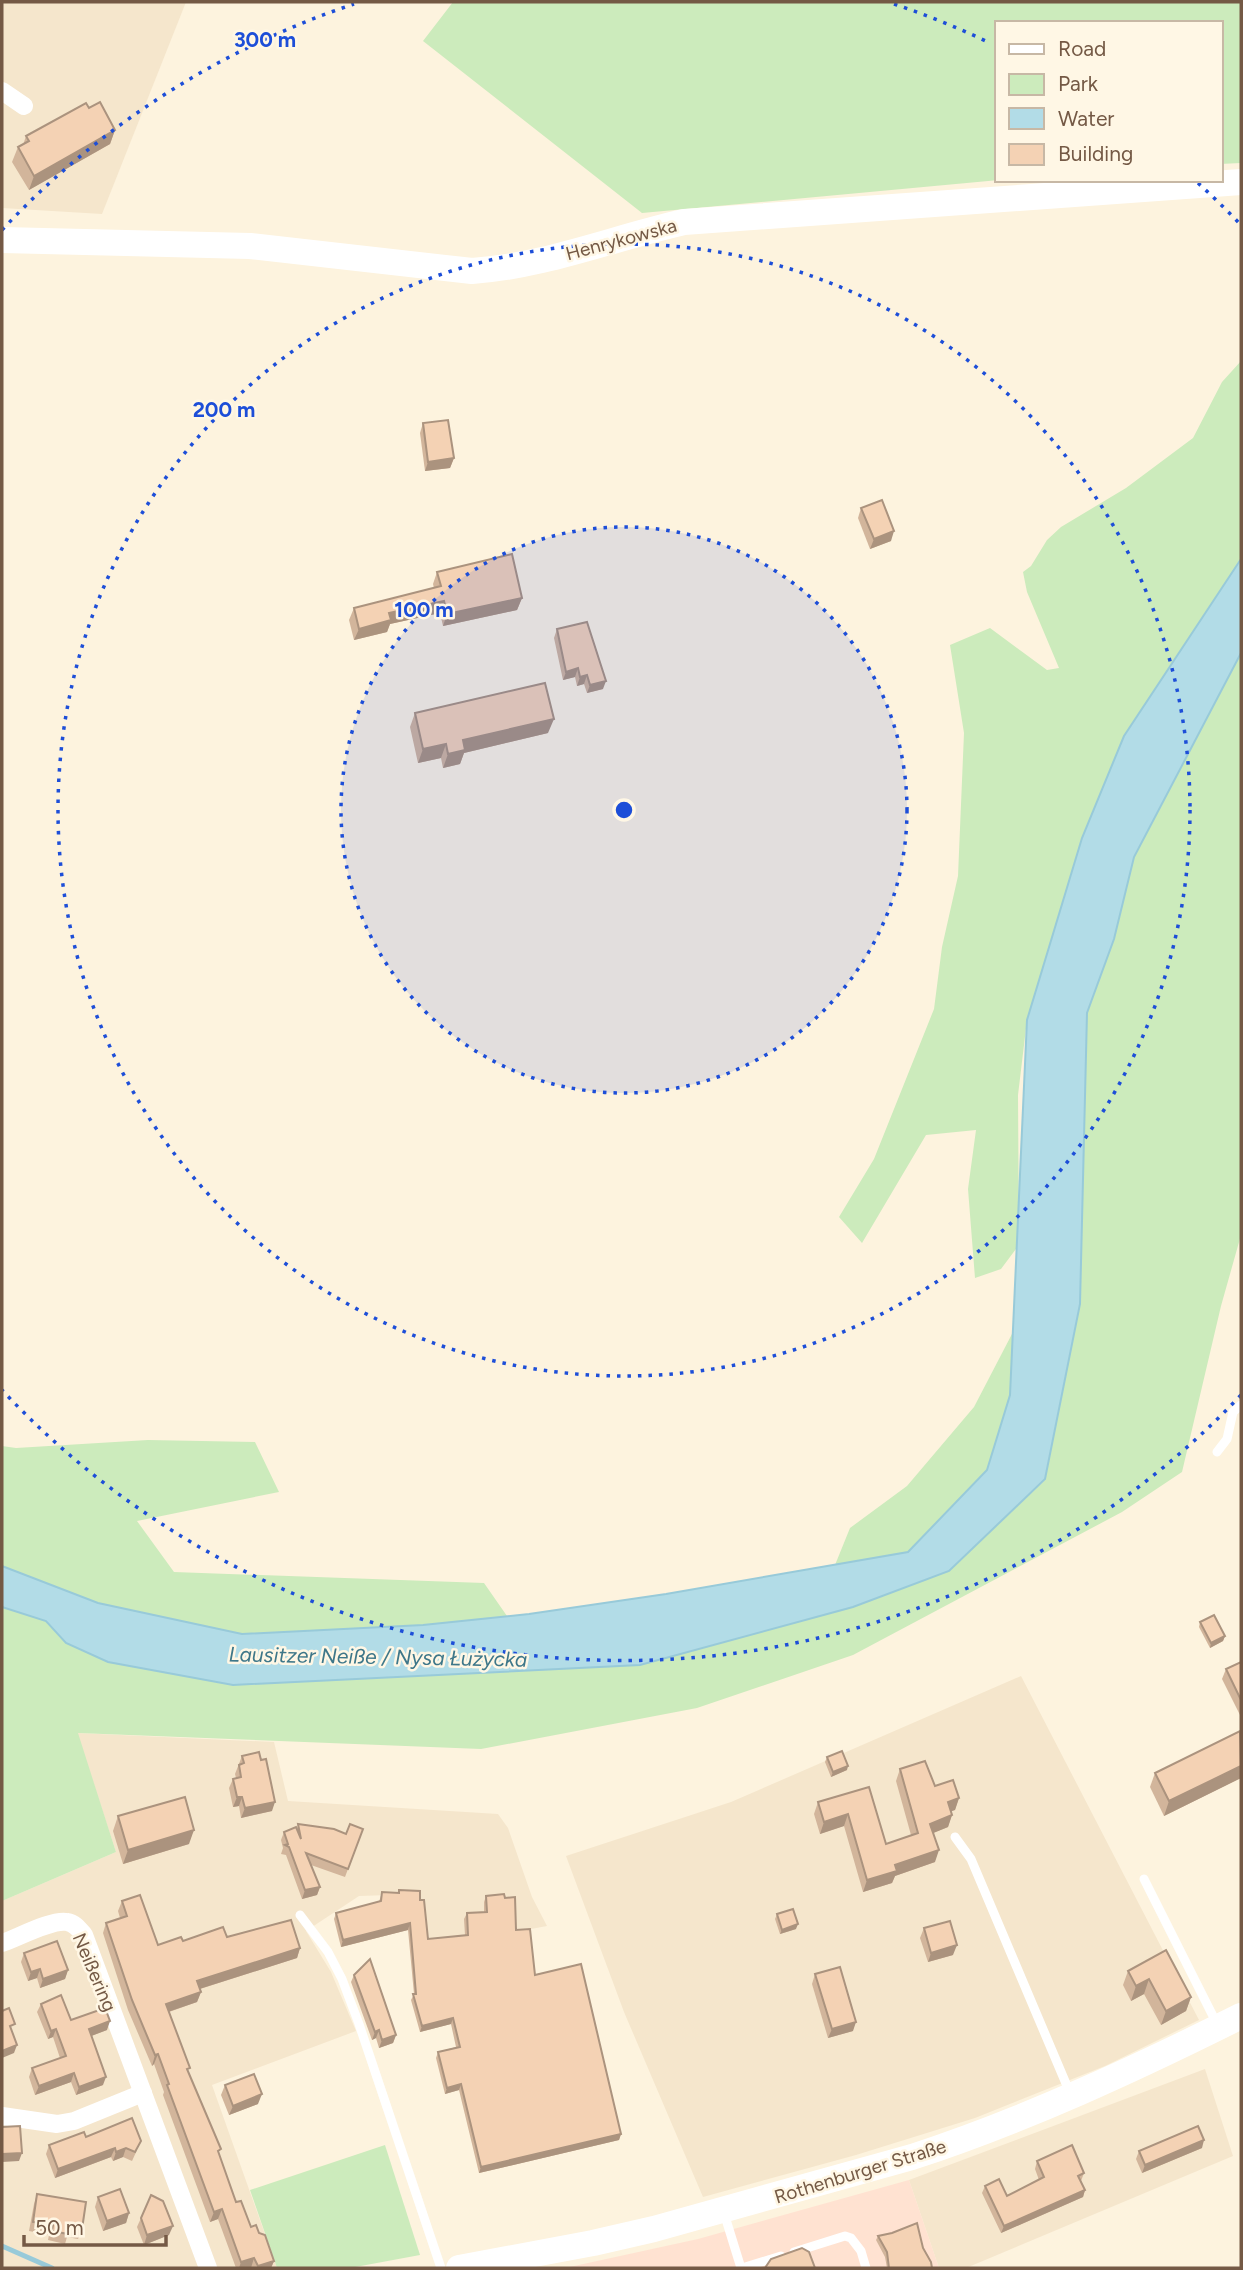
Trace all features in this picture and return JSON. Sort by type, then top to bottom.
[{"type":"main road","name":"Henrykowska","points":[[2,240],[250,246],[472,271],[503,269],[544,261],[684,222],[1241,182]]},
{"type":"main road","name":"Rothenburger Straße","points":[[459,2268],[593,2244],[723,2211],[953,2144],[1071,2095],[1230,2022]]},
{"type":"street","points":[[2,91],[24,106]]},
{"type":"street","name":"Neißering","points":[[2,1943],[56,1922],[67,1922],[78,1927],[84,1935],[208,2268]]},
{"type":"street","points":[[2,2116],[57,2124],[74,2121],[143,2093]]},
{"type":"lane","points":[[1217,1452],[1227,1439],[1233,1412],[1241,1405]]},
{"type":"lane","points":[[955,1837],[971,1859],[1071,2095]]},
{"type":"lane","points":[[1144,1879],[1230,2022]]},
{"type":"lane","points":[[300,1915],[328,1952],[346,1990],[442,2268]]},
{"type":"lane","points":[[723,2211],[742,2268],[845,2236],[856,2242],[866,2268]]},
{"type":"shaded area","points":[[2,2],[186,2],[102,214],[2,208]]},
{"type":"shaded area","points":[[1021,1676],[1199,2020],[1105,2066],[975,2118],[856,2155],[703,2197],[624,2012],[566,1856],[731,1802]]},
{"type":"shaded area","points":[[77,1733],[274,1742],[288,1801],[498,1814],[508,1828],[532,1897],[547,1926],[430,1944],[420,1894],[359,1896],[306,1931],[331,1972],[356,2031],[212,2085],[277,2268],[2,2268],[2,1901],[116,1852]]},
{"type":"shaded area","points":[[1205,2069],[1233,2156],[966,2268],[939,2268],[909,2180]]},
{"type":"shaded area","points":[[909,2180],[939,2268],[565,2268],[698,2239]]},
{"type":"green space","points":[[453,2],[1241,2],[1241,163],[1222,164],[1222,21],[995,21],[995,180],[642,213],[423,41]]},
{"type":"green space","points":[[1241,361],[1241,559],[1124,736],[1082,838],[1027,1020],[1018,1095],[1019,1245],[1001,1269],[975,1278],[968,1189],[976,1130],[926,1135],[862,1243],[839,1217],[874,1159],[934,1009],[942,947],[958,876],[964,733],[950,645],[990,628],[1047,670],[1059,668],[1027,592],[1023,572],[1031,566],[1047,540],[1061,527],[1126,488],[1193,438],[1222,382]]},
{"type":"green space","points":[[1241,653],[1241,1235],[1221,1306],[1182,1472],[1122,1512],[853,1655],[697,1708],[481,1749],[78,1733],[116,1852],[2,1901],[2,1607],[46,1621],[66,1643],[640,1665],[853,1607],[949,1571],[1045,1480],[1080,1304],[1087,1014],[1114,939],[1134,857]]},
{"type":"green space","points":[[1013,1332],[1010,1395],[987,1470],[908,1553],[835,1565],[850,1528],[907,1486],[974,1407]]},
{"type":"green space","points":[[148,1440],[255,1442],[279,1492],[137,1521],[174,1572],[484,1583],[507,1616],[423,1625],[242,1634],[98,1603],[2,1566],[2,1446],[16,1448]]},
{"type":"green space","points":[[385,2145],[420,2255],[350,2268],[277,2268],[250,2190]]},
{"type":"water","name":"Lausitzer Neiße / Nysa Łużycka","points":[[1241,559],[1241,653],[1134,857],[1114,939],[1087,1013],[1080,1304],[1045,1479],[949,1571],[853,1607],[640,1665],[233,1685],[108,1662],[66,1643],[46,1621],[2,1607],[2,1566],[98,1603],[242,1634],[423,1625],[529,1614],[666,1594],[908,1552],[987,1470],[1010,1395],[1027,1020],[1082,838],[1124,736]]},
{"type":"building","points":[[100,102],[115,130],[34,176],[18,147],[29,141],[26,136],[86,103],[89,108]]},
{"type":"building","points":[[448,420],[454,458],[428,462],[423,423]]},
{"type":"building","points":[[882,500],[894,531],[874,539],[861,508]]},
{"type":"building","points":[[512,554],[522,598],[447,614],[444,601],[389,613],[391,620],[359,629],[354,608],[441,586],[437,572]]},
{"type":"building","points":[[587,622],[606,681],[590,685],[587,675],[580,677],[578,668],[566,672],[557,629]]},
{"type":"building","points":[[545,683],[554,719],[463,740],[465,750],[448,754],[446,744],[423,749],[415,713]]},
{"type":"building","points":[[1214,1615],[1225,1636],[1211,1643],[1200,1622]]},
{"type":"building","points":[[1241,1662],[1241,1700],[1226,1669]]},
{"type":"building","points":[[1240,1731],[1241,1766],[1169,1801],[1155,1773]]},
{"type":"building","points":[[842,1751],[848,1766],[833,1772],[827,1757]]},
{"type":"building","points":[[259,1752],[261,1760],[266,1759],[275,1802],[245,1808],[242,1797],[237,1797],[233,1779],[241,1777],[239,1765],[244,1763],[242,1756]]},
{"type":"building","points":[[925,1761],[935,1786],[953,1780],[959,1798],[948,1802],[952,1815],[930,1824],[939,1850],[895,1865],[897,1871],[867,1880],[848,1814],[824,1822],[818,1802],[869,1787],[886,1844],[918,1833],[900,1769]]},
{"type":"building","points":[[185,1797],[194,1830],[128,1850],[118,1816]]},
{"type":"building","points":[[298,1824],[334,1829],[346,1834],[350,1824],[363,1829],[348,1869],[306,1853],[320,1887],[305,1890],[289,1847],[285,1845],[288,1844],[284,1832],[296,1827],[301,1839]]},
{"type":"building","points":[[399,1890],[420,1891],[420,1900],[424,1900],[428,1939],[468,1935],[467,1913],[487,1912],[486,1896],[504,1894],[505,1898],[515,1897],[516,1930],[530,1929],[535,1975],[581,1964],[621,2134],[481,2167],[461,2084],[447,2088],[438,2052],[460,2047],[453,2018],[422,2026],[413,1994],[416,1994],[410,1923],[343,1940],[336,1913],[381,1901],[382,1892],[399,1893]]},
{"type":"building","points":[[140,1895],[158,1945],[181,1937],[183,1941],[223,1927],[227,1937],[291,1920],[300,1948],[197,1981],[201,1992],[166,2004],[190,2068],[187,2069],[221,2149],[218,2151],[236,2202],[241,2201],[251,2227],[256,2225],[259,2233],[265,2235],[274,2261],[258,2266],[254,2258],[241,2262],[222,2209],[214,2212],[158,2054],[155,2055],[132,2000],[106,1923],[127,1916],[122,1901]]},
{"type":"building","points":[[793,1909],[798,1924],[782,1930],[777,1914]]},
{"type":"building","points":[[950,1921],[957,1945],[931,1953],[924,1928]]},
{"type":"building","points":[[57,1941],[68,1970],[43,1979],[40,1969],[31,1972],[24,1953]]},
{"type":"building","points":[[1166,1950],[1191,1997],[1166,2011],[1149,1979],[1136,1986],[1128,1971]]},
{"type":"building","points":[[370,1959],[396,2035],[382,2040],[379,2030],[375,2032],[354,1975]]},
{"type":"building","points":[[840,1967],[856,2022],[832,2029],[815,1974]]},
{"type":"building","points":[[61,1995],[71,2020],[105,2008],[110,2021],[89,2029],[106,2077],[79,2087],[74,2073],[39,2086],[32,2068],[66,2056],[56,2029],[51,2031],[41,2004]]},
{"type":"building","points":[[9,2008],[15,2024],[10,2026],[17,2045],[2,2051],[2,2011]]},
{"type":"building","points":[[254,2074],[262,2094],[233,2106],[225,2085]]},
{"type":"building","points":[[132,2118],[141,2141],[135,2152],[126,2148],[116,2152],[115,2148],[58,2169],[49,2145],[84,2132],[86,2137]]},
{"type":"building","points":[[20,2126],[22,2153],[2,2154],[2,2127]]},
{"type":"building","points":[[1198,2126],[1204,2140],[1145,2165],[1139,2151]]},
{"type":"building","points":[[1072,2145],[1084,2173],[1078,2176],[1085,2190],[1004,2226],[985,2186],[999,2179],[1007,2196],[1044,2177],[1037,2161]]},
{"type":"building","points":[[120,2189],[129,2213],[107,2221],[98,2197]]},
{"type":"building","points":[[37,2194],[86,2202],[82,2229],[70,2227],[68,2234],[52,2231],[53,2225],[33,2222]]},
{"type":"building","points":[[151,2195],[163,2201],[173,2226],[147,2235],[141,2218]]},
{"type":"building","points":[[917,2223],[923,2248],[932,2268],[889,2268],[887,2252],[878,2236]]},
{"type":"building","points":[[802,2248],[809,2252],[815,2268],[765,2268],[771,2259]]},
{"type":"waterway","points":[[2,2246],[52,2268]]}]
